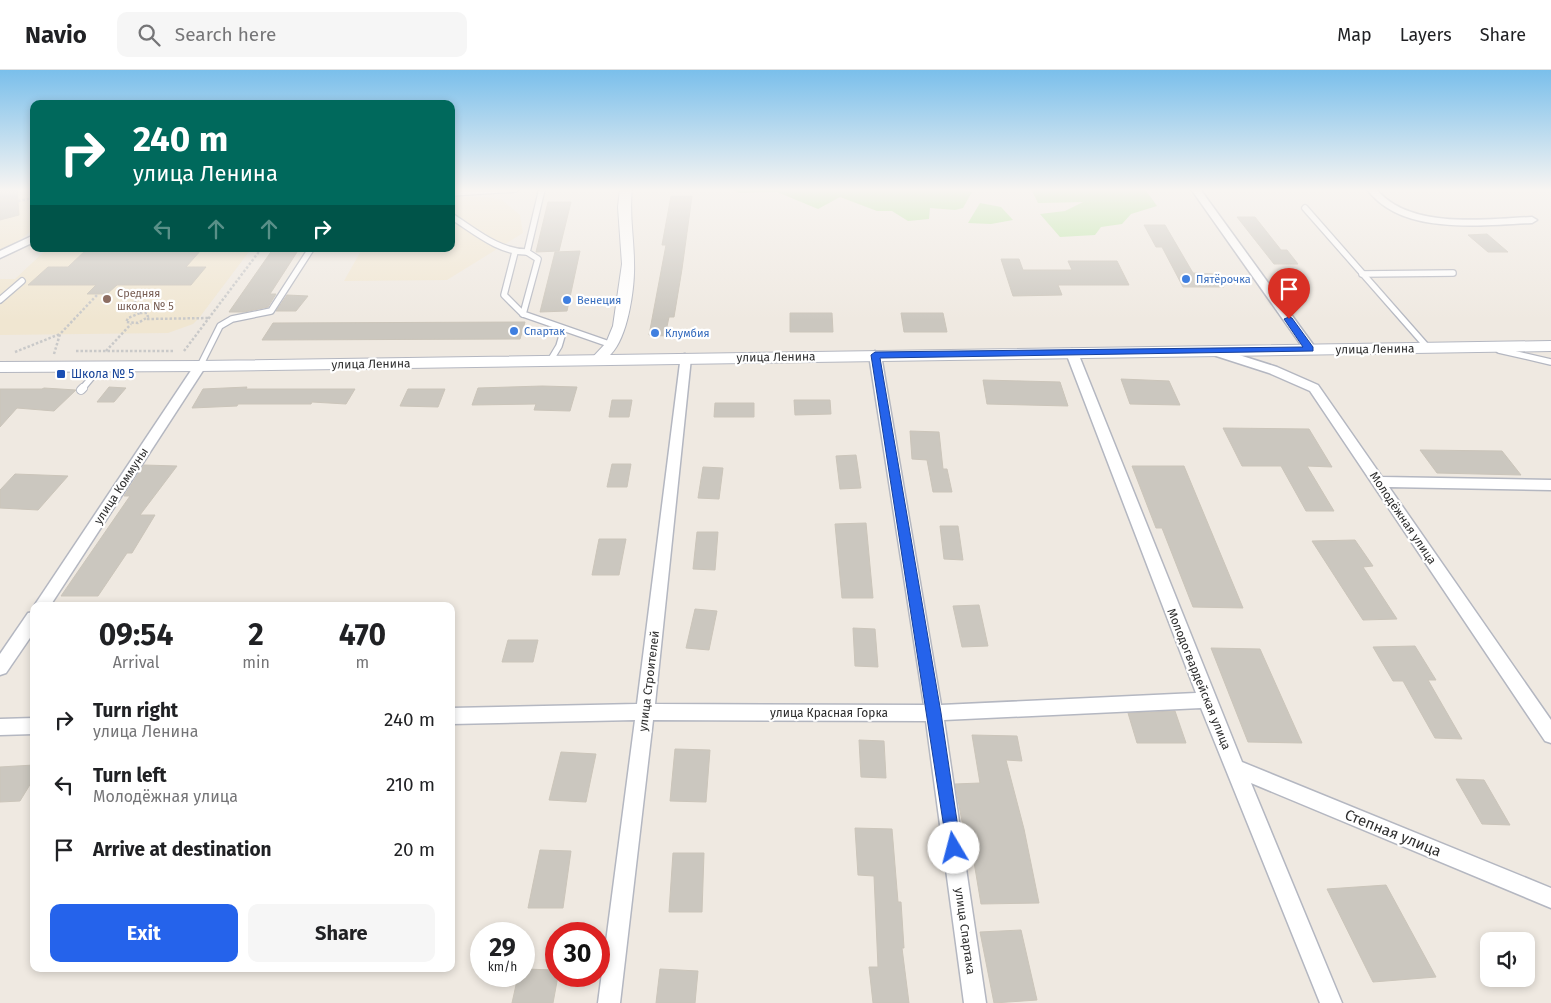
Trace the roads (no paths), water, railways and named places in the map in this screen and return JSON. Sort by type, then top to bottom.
[{"type":"main road","name":"улица Ленина","points":[[0,367],[103,359],[200,366],[1551,346]]},
{"type":"street","points":[[597,360],[612,345],[620,326],[628,264],[626,233]]},
{"type":"street","points":[[1228,233],[1310,349]]},
{"type":"street","points":[[0,255],[30,240]]},
{"type":"street","name":"Молодёжная улица","points":[[1214,351],[1273,370],[1314,388],[1551,735]]},
{"type":"street","name":"Молодогвардейская улица","points":[[1072,352],[1207,700],[1331,1003]]},
{"type":"street","name":"улица Спартака","points":[[875,355],[934,713],[975,1003]]},
{"type":"street","name":"улица Строителей","points":[[609,1003],[645,712],[685,358]]},
{"type":"street","name":"улица Коммуны","points":[[45,602],[200,366]]},
{"type":"street","points":[[1378,482],[1551,485]]},
{"type":"street","points":[[0,668],[30,624]]},
{"type":"street","name":"улица Красная Горка","points":[[455,716],[645,712],[934,713],[1207,700]]},
{"type":"street","points":[[0,727],[30,726]]},
{"type":"street","name":"Степная улица","points":[[1235,768],[1551,898]]},
{"type":"lane","points":[[477,233],[500,247],[515,252],[527,252],[538,259],[522,314]]},
{"type":"lane","points":[[527,252],[532,233]]},
{"type":"lane","points":[[1326,233],[1428,348]]},
{"type":"lane","points":[[200,366],[220,326],[232,318],[258,315],[271,311],[309,252]]},
{"type":"lane","points":[[515,252],[504,295],[522,314],[612,345]]},
{"type":"lane","points":[[1362,274],[1453,273]]},
{"type":"lane","points":[[0,300],[22,281]]},
{"type":"lane","points":[[550,361],[559,346],[564,329]]},
{"type":"lane","points":[[1490,347],[1551,362]]},
{"type":"lane","points":[[81,390],[103,359]]},
{"type":"place","name":"Пятёрочка","points":[[1186,279]]},
{"type":"place","name":"Средняя школа № 5","points":[[107,299]]},
{"type":"place","name":"Венеция","points":[[567,300]]},
{"type":"place","name":"Спартак","points":[[514,331]]},
{"type":"place","name":"Клумбия","points":[[655,333]]},
{"type":"place","name":"Школа № 5","points":[[61,374]]}]
